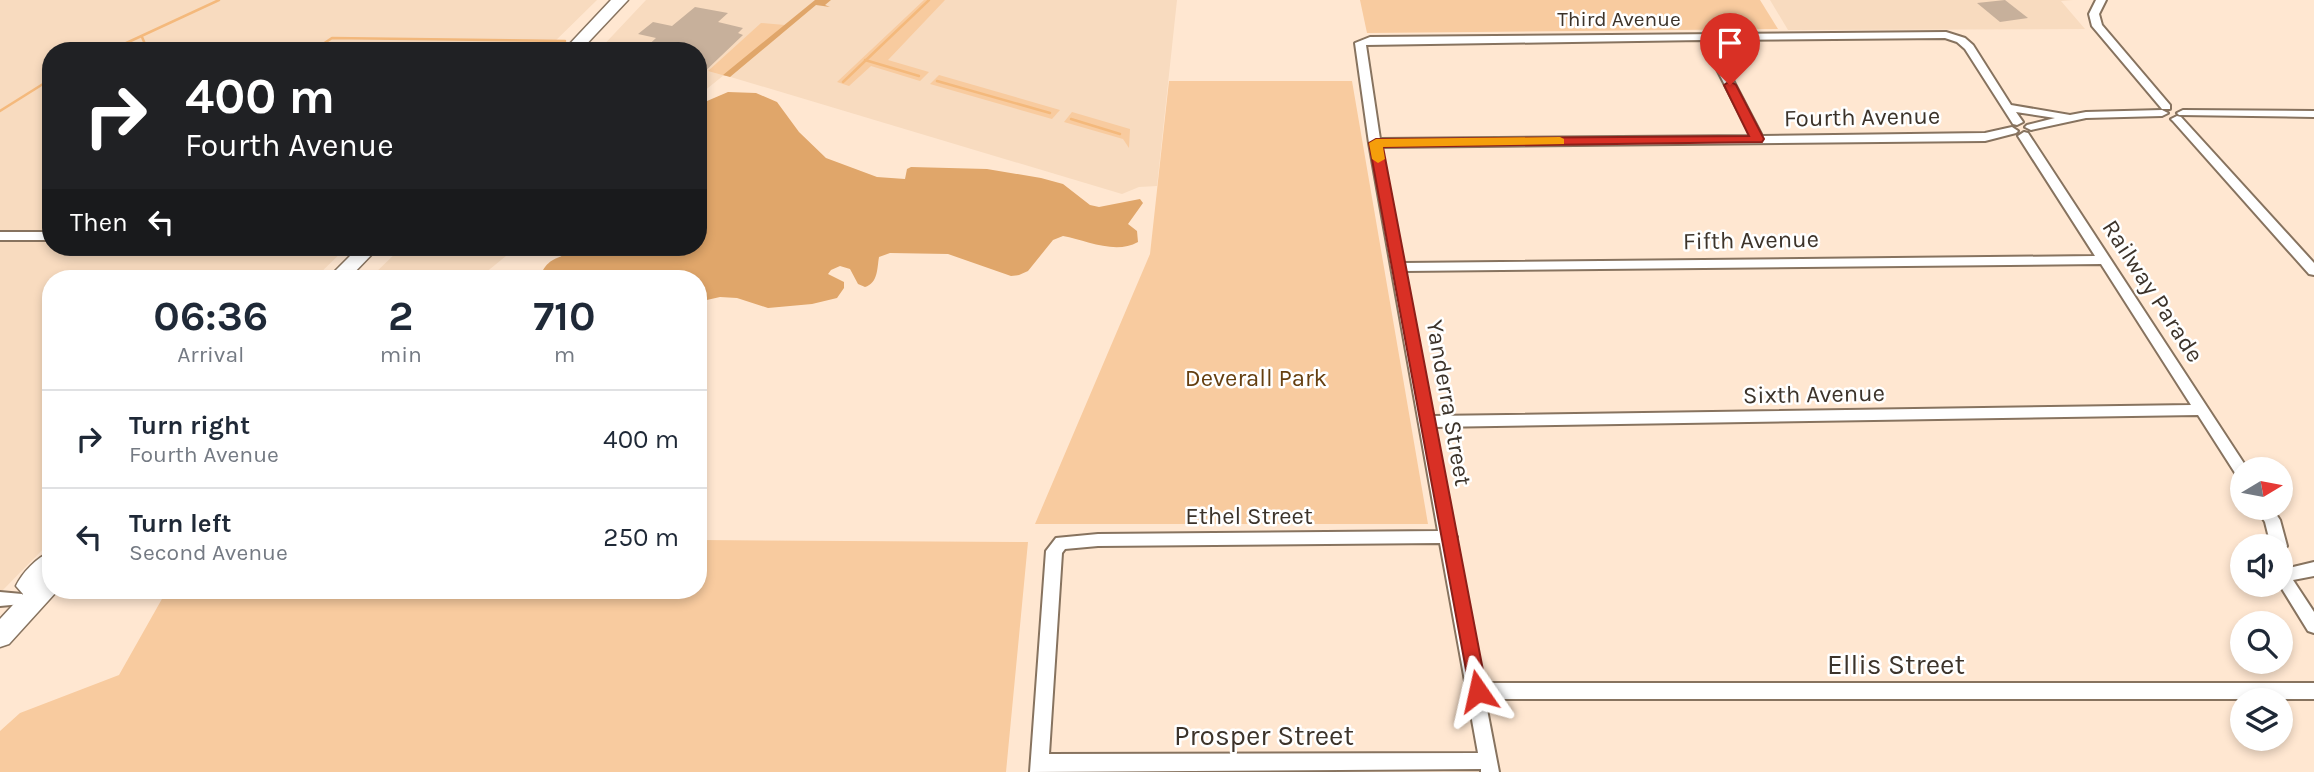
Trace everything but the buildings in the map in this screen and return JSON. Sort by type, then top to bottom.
[{"type":"highway","points":[[580,42],[620,0]]},
{"type":"highway","points":[[592,42],[631,0]]},
{"type":"highway","points":[[346,270],[361,256]]},
{"type":"highway","points":[[362,270],[376,256]]},
{"type":"highway","points":[[5,605],[42,570]]},
{"type":"highway","points":[[0,636],[42,591]]},
{"type":"street","points":[[2101,0],[2094,14],[2097,26],[2164,110]]},
{"type":"street","name":"Third Avenue","points":[[1360,43],[1943,35],[1961,40]]},
{"type":"street","points":[[1706,38],[1758,139]]},
{"type":"street","name":"Railway Parade","points":[[1961,40],[1969,47],[2232,457]]},
{"type":"street","name":"Yanderra Street","points":[[1360,43],[1376,143],[1478,691],[1489,766]]},
{"type":"street","points":[[2007,107],[2049,112],[2067,118],[2164,110],[2180,116],[2314,114]]},
{"type":"street","points":[[2180,116],[2314,271]]},
{"type":"street","name":"Fourth Avenue","points":[[1376,143],[1985,137],[2067,118]]},
{"type":"street","points":[[0,236],[42,236]]},
{"type":"street","name":"Fifth Avenue","points":[[1400,267],[2104,260]]},
{"type":"street","name":"Sixth Avenue","points":[[1427,422],[2202,410]]},
{"type":"street","name":"Ethel Street","points":[[1039,767],[1054,551],[1061,543],[1075,540],[1449,537]]},
{"type":"street","points":[[2293,574],[2314,569]]},
{"type":"street","points":[[2293,593],[2314,626]]},
{"type":"street","name":"Ellis Street","points":[[1478,691],[2314,691]]},
{"type":"street","name":"Prosper Street","points":[[1039,767],[1489,766]]},
{"type":"shaded area","points":[[0,0],[597,0],[554,42],[42,42],[42,256],[338,256],[323,270],[42,270],[42,550],[0,593]]},
{"type":"shaded area","points":[[646,0],[1177,0],[1157,186],[1139,187],[1122,194],[724,75],[707,89],[707,42],[606,42]]},
{"type":"shaded area","points":[[815,0],[831,0],[825,5],[830,7],[816,5],[730,77],[723,75]]},
{"type":"shaded area","points":[[1770,0],[2073,0],[2061,1],[2085,29],[1788,30]]},
{"type":"shaded area","points":[[728,92],[756,93],[777,102],[799,132],[826,158],[877,177],[905,179],[907,169],[911,167],[987,169],[1063,184],[1090,205],[1099,207],[1140,199],[1143,203],[1128,224],[1137,231],[1138,242],[1129,246],[1110,247],[1063,236],[1053,240],[1028,271],[1011,276],[948,254],[890,253],[879,257],[875,279],[865,287],[858,284],[850,269],[840,266],[828,274],[844,282],[844,288],[837,298],[812,304],[768,308],[737,298],[720,297],[707,300],[707,270],[544,270],[552,261],[562,256],[707,256],[707,101]]},
{"type":"shaded area","points":[[393,256],[506,256],[489,270],[378,270]]},
{"type":"green space","points":[[924,0],[945,0],[888,60],[929,72],[920,81],[871,66],[849,86],[837,82]]},
{"type":"green space","points":[[1360,0],[1760,0],[1778,29],[1367,33]]},
{"type":"green space","points":[[761,23],[785,25],[726,76],[708,71]]},
{"type":"green space","points":[[939,75],[1060,110],[1052,119],[930,84]]},
{"type":"green space","name":"Deverall Park","points":[[1169,81],[1352,81],[1428,524],[1035,524],[1150,254]]},
{"type":"green space","points":[[1072,112],[1130,129],[1129,148],[1123,139],[1064,122]]},
{"type":"green space","points":[[707,540],[1028,542],[1006,772],[0,772],[0,731],[20,713],[119,675],[162,599],[707,599]]},
{"type":"waterway","points":[[128,42],[219,0]]},
{"type":"waterway","points":[[866,60],[929,0]]},
{"type":"waterway","points":[[142,37],[144,42]]},
{"type":"waterway","points":[[326,42],[332,38],[565,41]]},
{"type":"waterway","points":[[843,82],[866,60]]},
{"type":"waterway","points":[[866,60],[919,76]]},
{"type":"waterway","points":[[937,81],[1050,113]]},
{"type":"waterway","points":[[0,111],[42,85]]},
{"type":"waterway","points":[[1071,119],[1120,134]]},
{"type":"slow traffic","points":[[1378,159],[1376,143],[1560,141]]},
{"type":"route","points":[[1478,691],[1376,143],[1758,139],[1730,85]]}]
